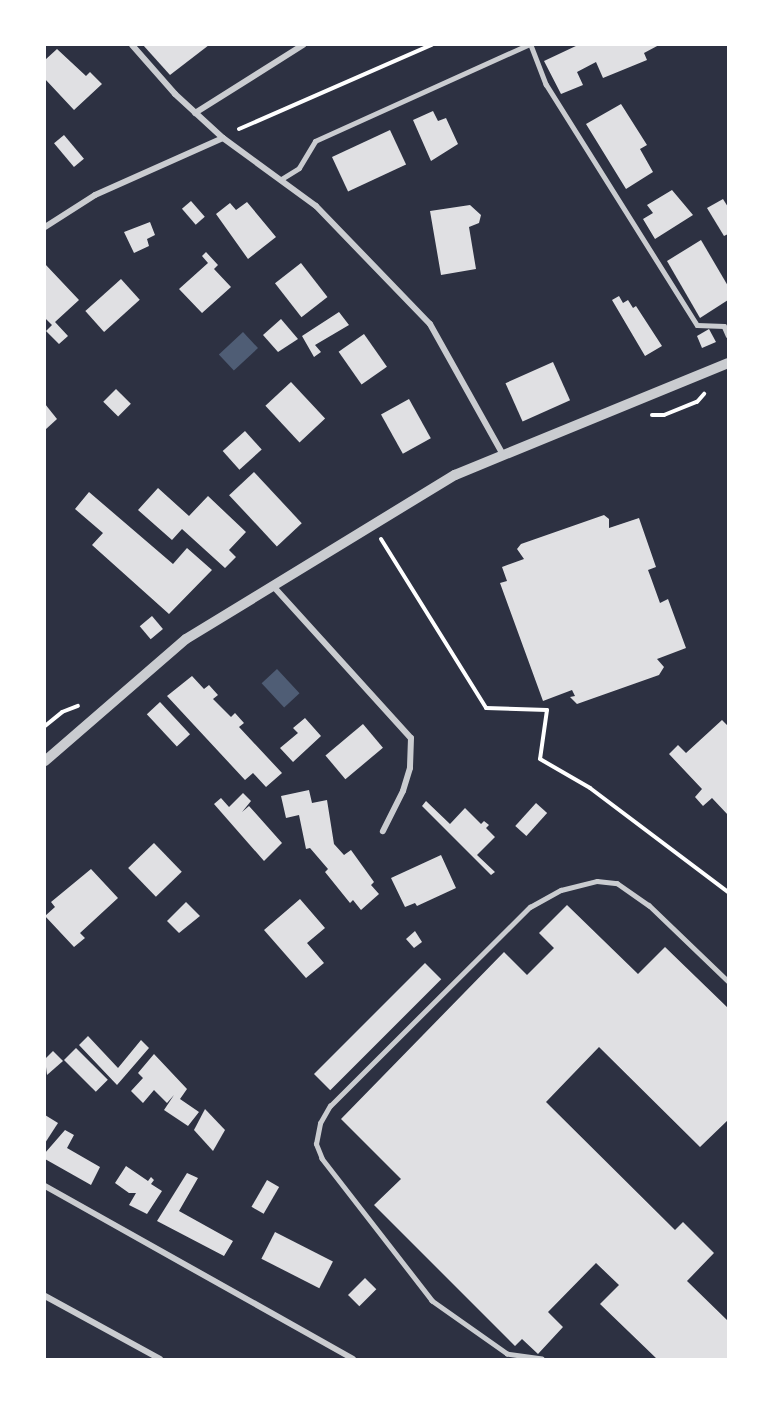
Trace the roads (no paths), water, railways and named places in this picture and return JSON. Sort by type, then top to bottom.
[{"type":"street","points":[[132,45],[195,113],[223,138],[315,206],[430,324],[502,453]]},
{"type":"street","points":[[195,113],[303,45]]},
{"type":"street","points":[[45,227],[95,195],[223,138]]},
{"type":"street","points":[[45,761],[186,639],[455,475],[502,453],[728,363]]},
{"type":"street","points":[[273,586],[411,738],[410,768],[403,791],[383,831]]},
{"type":"street","points":[[45,1186],[353,1359]]},
{"type":"street","points":[[45,1296],[160,1359]]},
{"type":"lane","points":[[280,180],[298,168],[315,141],[529,45],[546,84],[697,325],[724,327],[728,335]]},
{"type":"lane","points":[[542,1359],[507,1354],[432,1301],[322,1159],[316,1144],[320,1124],[330,1106],[530,907],[561,890],[597,881],[617,883],[649,905],[728,981]]},
{"type":"water","points":[[243,332],[258,348],[234,371],[219,355]]},
{"type":"water","points":[[277,669],[300,693],[284,707],[262,683]]}]
